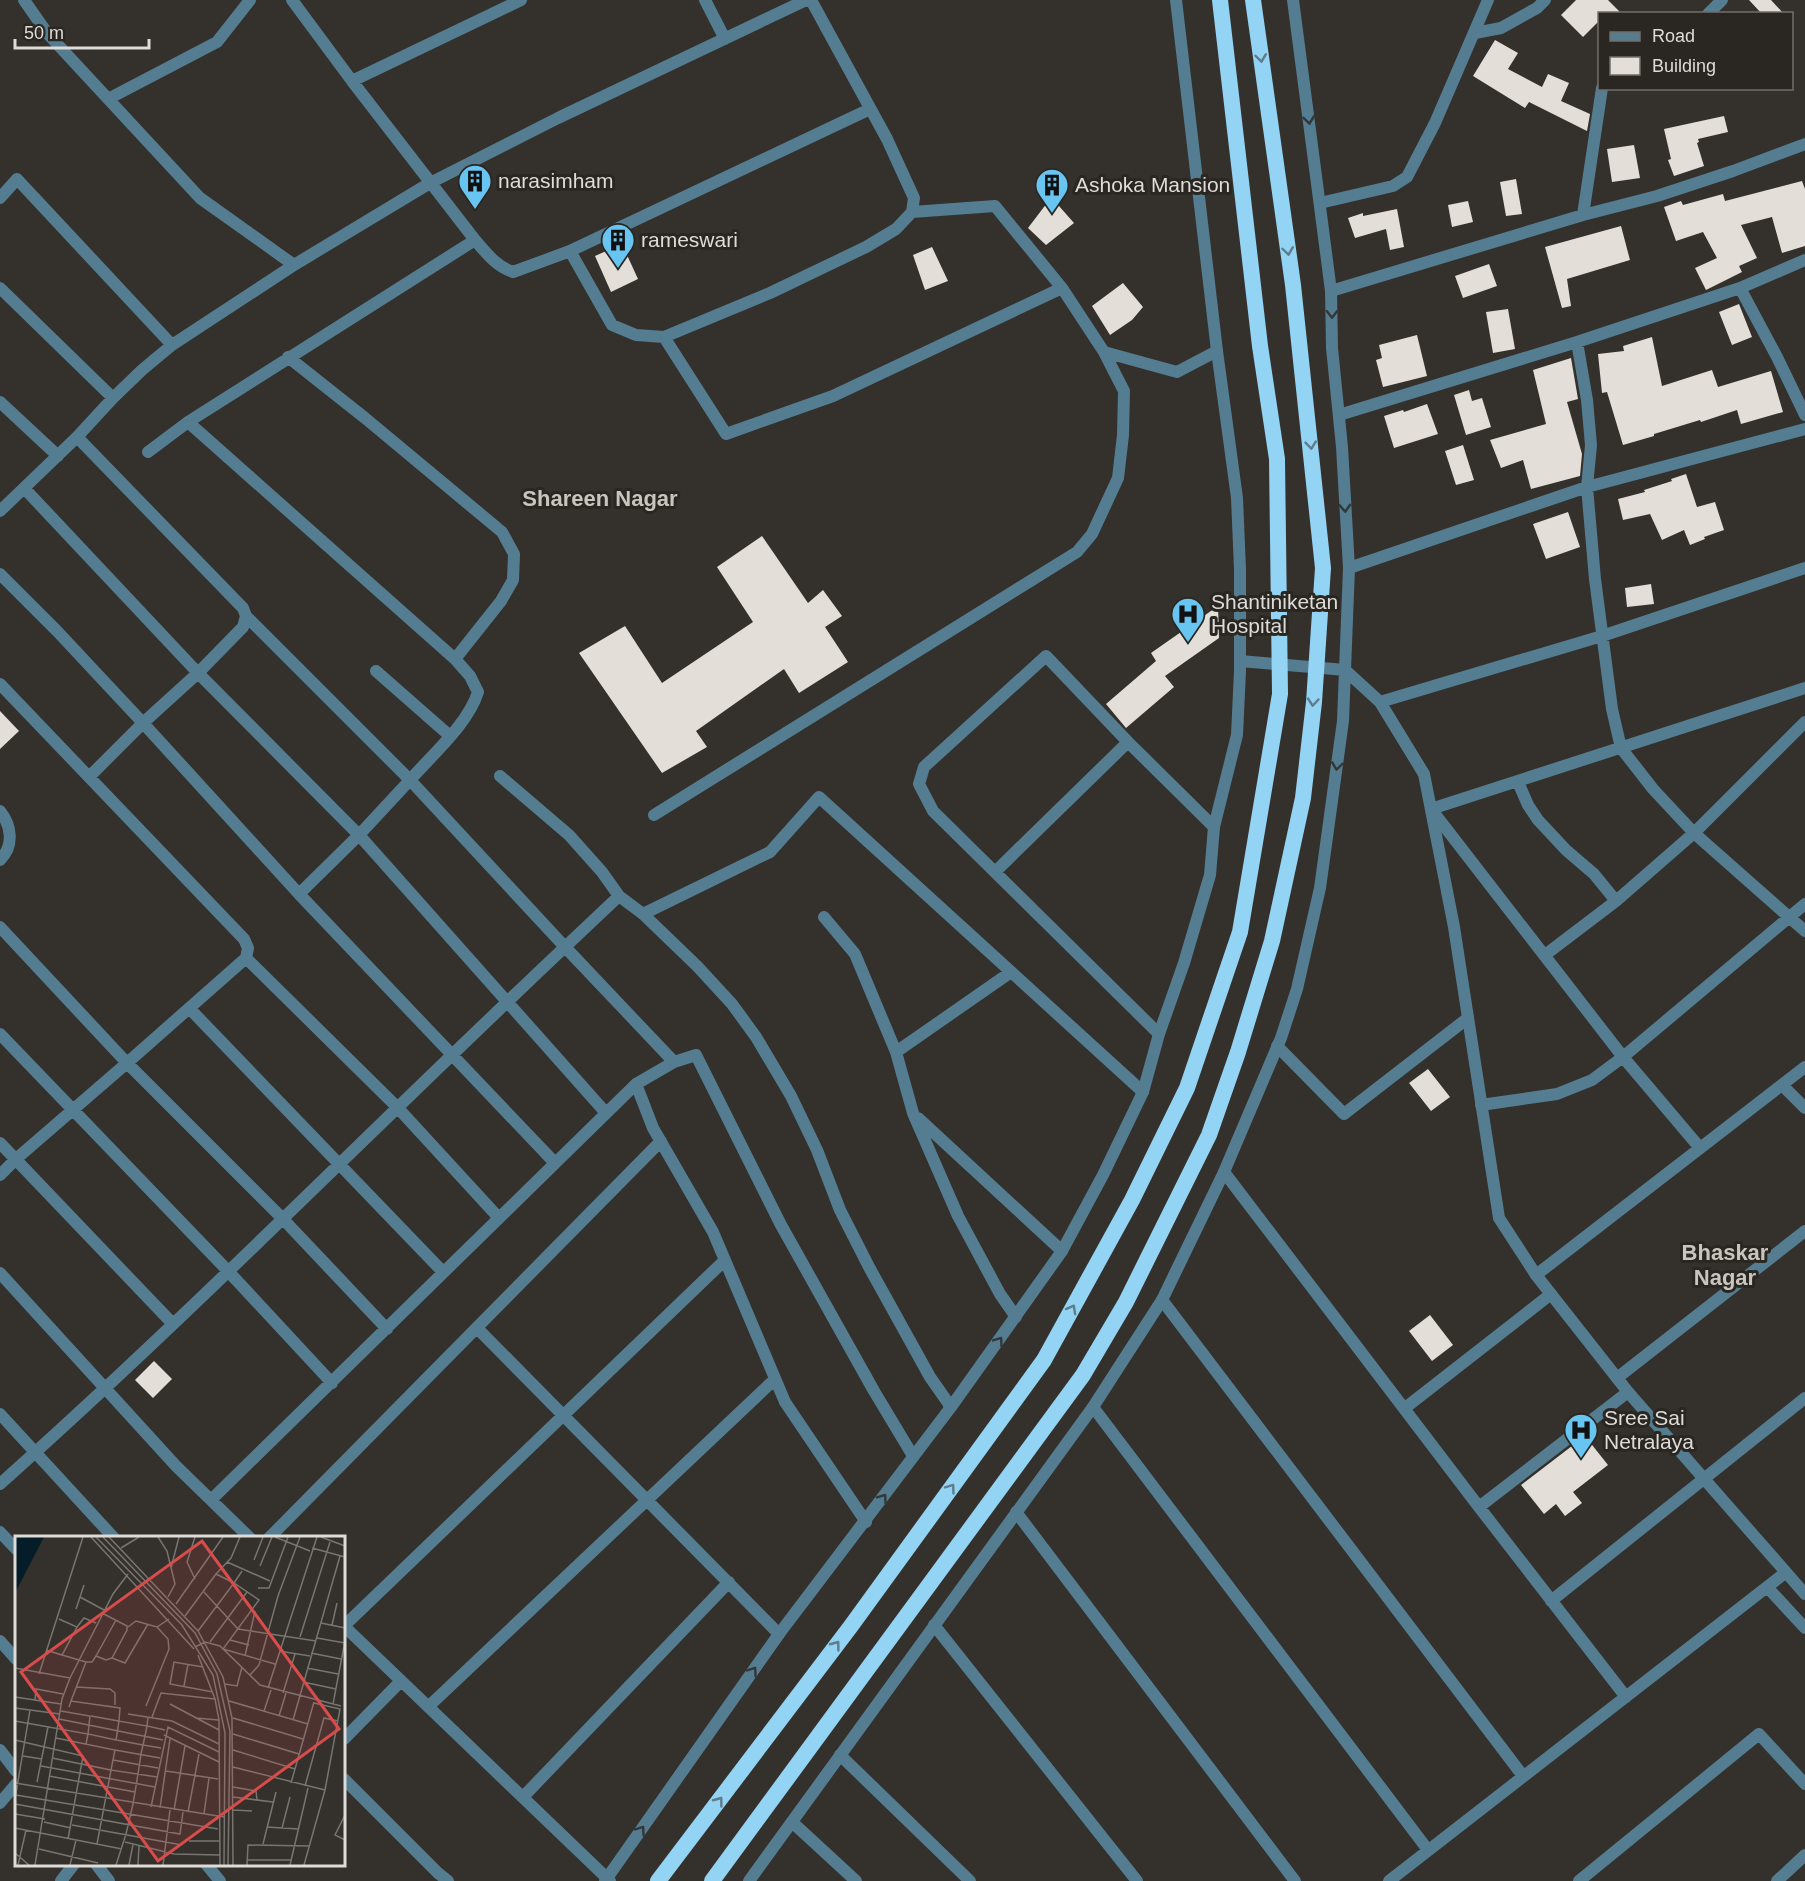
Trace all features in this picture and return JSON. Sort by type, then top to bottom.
[{"type":"highway","points":[[658,1881],[857,1617],[1044,1360],[1132,1200],[1187,1088],[1240,932],[1280,694],[1277,459],[1258,337],[1220,0]]},
{"type":"highway","points":[[712,1881],[1083,1375],[1126,1302],[1209,1135],[1238,1052],[1272,941],[1303,798],[1323,568],[1293,285],[1253,0]]},
{"type":"street","points":[[24,0],[47,33],[200,198],[294,266]]},
{"type":"street","points":[[108,99],[217,42],[250,0]]},
{"type":"street","points":[[292,0],[475,240],[492,260],[513,273],[570,251],[870,109]]},
{"type":"street","points":[[352,81],[521,0]]},
{"type":"street","points":[[705,0],[725,39]]},
{"type":"street","points":[[0,511],[58,456],[142,370],[172,345],[294,266],[430,183],[558,118],[808,0],[887,139],[914,198],[912,212],[896,229],[866,247],[770,293],[664,336],[636,335],[612,325],[570,251]]},
{"type":"street","points":[[345,1627],[608,1880],[779,1634],[866,1522],[1016,1317],[1062,1251],[1103,1175],[1143,1092],[1159,1034],[1185,963],[1210,875],[1214,827],[1237,735],[1240,569],[1237,498],[1217,351],[1176,0]]},
{"type":"street","points":[[748,1881],[1093,1407],[1162,1300],[1224,1172],[1277,1046],[1297,989],[1320,888],[1343,721],[1349,568],[1339,415],[1332,348],[1331,291],[1293,0]]},
{"type":"street","points":[[1320,203],[1393,186],[1407,177],[1435,123],[1488,0]]},
{"type":"street","points":[[1475,33],[1501,28],[1537,8],[1545,0]]},
{"type":"street","points":[[1710,12],[1722,0]]},
{"type":"street","points":[[1583,215],[1602,90]]},
{"type":"street","points":[[1331,291],[1583,215],[1657,196],[1805,144]]},
{"type":"street","points":[[0,198],[17,179],[172,345]]},
{"type":"street","points":[[654,815],[1077,552],[1092,534],[1118,478],[1123,435],[1124,391],[1104,352],[1062,288],[995,207],[912,212]]},
{"type":"street","points":[[148,452],[188,422],[288,357],[475,240]]},
{"type":"street","points":[[1339,415],[1577,342],[1740,288],[1805,260]]},
{"type":"street","points":[[0,288],[113,398]]},
{"type":"street","points":[[664,336],[726,434],[832,396],[1062,288]]},
{"type":"street","points":[[1740,288],[1805,416]]},
{"type":"street","points":[[1577,342],[1587,400],[1591,445],[1587,487],[1595,579],[1612,709],[1621,748],[1653,789],[1694,833],[1805,931]]},
{"type":"street","points":[[1104,352],[1177,372],[1217,351]]},
{"type":"street","points":[[288,357],[502,531],[514,554],[513,580],[501,601],[455,659]]},
{"type":"street","points":[[0,402],[58,456]]},
{"type":"street","points":[[188,422],[455,659],[470,676],[478,692],[474,705],[450,736],[359,836],[299,894]]},
{"type":"street","points":[[1349,568],[1587,487],[1805,429]]},
{"type":"street","points":[[77,437],[243,608],[246,616],[410,780],[674,1062]]},
{"type":"street","points":[[24,488],[198,673],[359,836],[606,1113]]},
{"type":"street","points":[[1380,702],[1602,636],[1805,568]]},
{"type":"street","points":[[0,574],[57,630],[299,894],[453,1053],[555,1163]]},
{"type":"street","points":[[88,777],[198,673],[243,627],[246,616]]},
{"type":"street","points":[[1159,1034],[933,811],[919,784],[924,767],[1046,656],[1214,827]]},
{"type":"street","points":[[1240,661],[1344,670],[1380,702],[1424,774],[1454,927],[1499,1218],[1536,1275],[1628,1392],[1805,1594]]},
{"type":"street","points":[[376,671],[450,736]]},
{"type":"street","points":[[0,684],[244,939],[248,948],[246,958],[0,1175]]},
{"type":"street","points":[[1431,809],[1805,688]]},
{"type":"street","points":[[1545,956],[1616,901],[1694,833],[1805,722]]},
{"type":"street","points":[[996,871],[1128,742]]},
{"type":"street","points":[[500,776],[569,835],[591,859],[619,896],[643,914],[711,981],[732,1004],[756,1037],[791,1096],[817,1150],[840,1210],[869,1267],[930,1377],[951,1407]]},
{"type":"street","points":[[1518,782],[1528,805],[1538,819],[1566,850],[1594,874],[1616,901]]},
{"type":"street","points":[[643,914],[770,852],[819,797],[1143,1092]]},
{"type":"street","points":[[1431,809],[1623,1058],[1700,1148]]},
{"type":"street","points":[[0,811],[8,820],[10,838],[6,854],[0,860]]},
{"type":"street","points":[[0,1484],[106,1389],[506,1002],[619,896]]},
{"type":"street","points":[[1481,1105],[1557,1094],[1592,1080],[1623,1058],[1805,904]]},
{"type":"street","points":[[824,917],[855,954],[896,1052],[913,1113],[958,1216],[1000,1294],[1016,1317]]},
{"type":"street","points":[[0,927],[127,1064],[283,1219],[387,1329]]},
{"type":"street","points":[[246,958],[397,1107],[499,1218]]},
{"type":"street","points":[[896,1052],[1011,972]]},
{"type":"street","points":[[189,1008],[443,1272]]},
{"type":"street","points":[[1277,1046],[1344,1114],[1468,1018]]},
{"type":"street","points":[[0,1034],[228,1271],[332,1383]]},
{"type":"street","points":[[211,1500],[636,1084],[674,1062],[696,1055],[781,1225],[913,1456]]},
{"type":"street","points":[[1536,1275],[1805,1067]]},
{"type":"street","points":[[636,1084],[654,1128],[713,1232],[785,1402],[866,1522]]},
{"type":"street","points":[[1782,1085],[1805,1108]]},
{"type":"street","points":[[913,1113],[1062,1251]]},
{"type":"street","points":[[271,1536],[661,1141]]},
{"type":"street","points":[[0,1143],[173,1324]]},
{"type":"street","points":[[1224,1172],[1626,1696]]},
{"type":"street","points":[[1617,1378],[1805,1231]]},
{"type":"street","points":[[345,1625],[725,1260]]},
{"type":"street","points":[[0,1273],[176,1466],[248,1536]]},
{"type":"street","points":[[1405,1408],[1551,1294]]},
{"type":"street","points":[[1162,1300],[1523,1776]]},
{"type":"street","points":[[477,1328],[779,1634]]},
{"type":"street","points":[[428,1707],[775,1379]]},
{"type":"street","points":[[1479,1507],[1628,1392]]},
{"type":"street","points":[[1551,1601],[1802,1406]]},
{"type":"street","points":[[1093,1407],[1428,1850]]},
{"type":"street","points":[[0,1414],[112,1536]]},
{"type":"street","points":[[1016,1512],[1295,1881]]},
{"type":"street","points":[[0,1532],[15,1548]]},
{"type":"street","points":[[1389,1881],[1785,1573]]},
{"type":"street","points":[[523,1797],[729,1582]]},
{"type":"street","points":[[1767,1587],[1805,1628]]},
{"type":"street","points":[[934,1625],[1137,1881]]},
{"type":"street","points":[[0,1641],[15,1658]]},
{"type":"street","points":[[345,1738],[401,1681]]},
{"type":"street","points":[[1580,1881],[1759,1734],[1805,1784]]},
{"type":"street","points":[[0,1750],[15,1770]]},
{"type":"street","points":[[840,1755],[970,1881]]},
{"type":"street","points":[[345,1780],[448,1881]]},
{"type":"street","points":[[0,1803],[15,1785]]},
{"type":"street","points":[[792,1822],[856,1881]]},
{"type":"street","points":[[1777,1881],[1805,1855]]},
{"type":"street","points":[[61,1881],[72,1866]]},
{"type":"street","points":[[98,1866],[109,1881]]},
{"type":"street","points":[[208,1866],[220,1881]]},
{"type":"building","points":[[1576,0],[1608,0],[1620,12],[1598,12],[1598,22],[1583,37],[1561,15]]},
{"type":"building","points":[[1749,0],[1771,0],[1782,12],[1760,12]]},
{"type":"building","points":[[1495,40],[1518,53],[1508,69],[1542,87],[1548,74],[1569,83],[1561,101],[1590,114],[1587,131],[1529,102],[1525,108],[1473,76]]},
{"type":"building","points":[[1724,116],[1728,132],[1698,139],[1697,143],[1704,166],[1674,176],[1668,160],[1671,159],[1664,129]]},
{"type":"building","points":[[1634,145],[1640,178],[1612,182],[1607,149]]},
{"type":"building","points":[[1516,179],[1522,214],[1506,216],[1500,182]]},
{"type":"building","points":[[1802,181],[1805,189],[1805,246],[1782,253],[1772,217],[1741,225],[1757,258],[1739,266],[1742,272],[1706,290],[1695,268],[1717,258],[1703,232],[1676,241],[1664,207],[1681,201],[1683,205],[1723,194],[1725,201]]},
{"type":"building","name":"Ashoka Mansion","points":[[1050,199],[1074,223],[1046,245],[1028,228]]},
{"type":"building","points":[[1468,201],[1473,222],[1452,227],[1448,205]]},
{"type":"building","points":[[1397,209],[1404,247],[1390,250],[1386,229],[1355,238],[1348,218],[1363,213],[1363,216]]},
{"type":"building","points":[[1621,226],[1630,260],[1567,279],[1571,306],[1562,308],[1545,247]]},
{"type":"building","name":"rameswari","points":[[622,244],[638,279],[611,292],[595,256]]},
{"type":"building","points":[[932,247],[948,281],[925,290],[913,255]]},
{"type":"building","points":[[1489,264],[1497,286],[1463,298],[1455,276]]},
{"type":"building","points":[[1123,283],[1143,307],[1132,320],[1110,335],[1092,306]]},
{"type":"building","points":[[1739,304],[1752,337],[1732,345],[1719,312]]},
{"type":"building","points":[[1508,309],[1515,349],[1493,353],[1486,312]]},
{"type":"building","points":[[1417,335],[1427,376],[1383,387],[1376,360],[1382,358],[1379,345]]},
{"type":"building","points":[[1652,337],[1662,386],[1712,370],[1718,387],[1771,371],[1783,412],[1741,424],[1737,410],[1623,445],[1607,392],[1602,393],[1598,354],[1624,351],[1623,346]]},
{"type":"building","points":[[1571,358],[1578,399],[1567,402],[1582,454],[1580,476],[1531,489],[1523,460],[1501,468],[1490,440],[1546,424],[1533,370]]},
{"type":"building","points":[[1469,390],[1472,401],[1482,398],[1491,427],[1466,435],[1454,395]]},
{"type":"building","points":[[1427,404],[1438,434],[1394,448],[1384,416]]},
{"type":"building","points":[[1463,445],[1474,480],[1456,485],[1445,451]]},
{"type":"building","points":[[1686,474],[1697,507],[1715,502],[1724,530],[1690,545],[1684,530],[1662,540],[1650,514],[1623,520],[1618,499],[1645,492],[1644,490]]},
{"type":"building","points":[[1568,512],[1580,547],[1546,559],[1533,524]]},
{"type":"building","points":[[762,536],[808,603],[823,590],[842,616],[825,627],[848,662],[799,693],[784,669],[696,731],[707,747],[662,773],[579,653],[625,626],[662,683],[753,622],[717,567]]},
{"type":"building","points":[[1651,584],[1654,604],[1627,607],[1625,588]]},
{"type":"building","points":[[1218,606],[1219,638],[1165,676],[1174,687],[1126,728],[1106,704],[1156,661],[1151,653]]},
{"type":"building","points":[[0,711],[19,731],[0,749]]},
{"type":"building","points":[[1428,1069],[1450,1097],[1431,1111],[1409,1083]]},
{"type":"building","points":[[1430,1315],[1453,1345],[1432,1361],[1409,1331]]},
{"type":"building","points":[[154,1361],[172,1379],[153,1398],[135,1380]]},
{"type":"building","points":[[1585,1436],[1608,1465],[1573,1492],[1582,1503],[1565,1516],[1556,1504],[1544,1514],[1521,1485]]},
{"type":"place","name":"narasimham","points":[[475,210]]},
{"type":"place","name":"Ashoka Mansion","points":[[1052,214]]},
{"type":"place","name":"rameswari","points":[[618,269]]},
{"type":"place","name":"Shantiniketan Hospital","points":[[1188,643]]},
{"type":"place","name":"Sree Sai Netralaya","points":[[1581,1459]]},
{"type":"district","name":"Shareen Nagar","points":[[600,498]]},
{"type":"district","name":"Bhaskar Nagar","points":[[1725,1264]]}]
